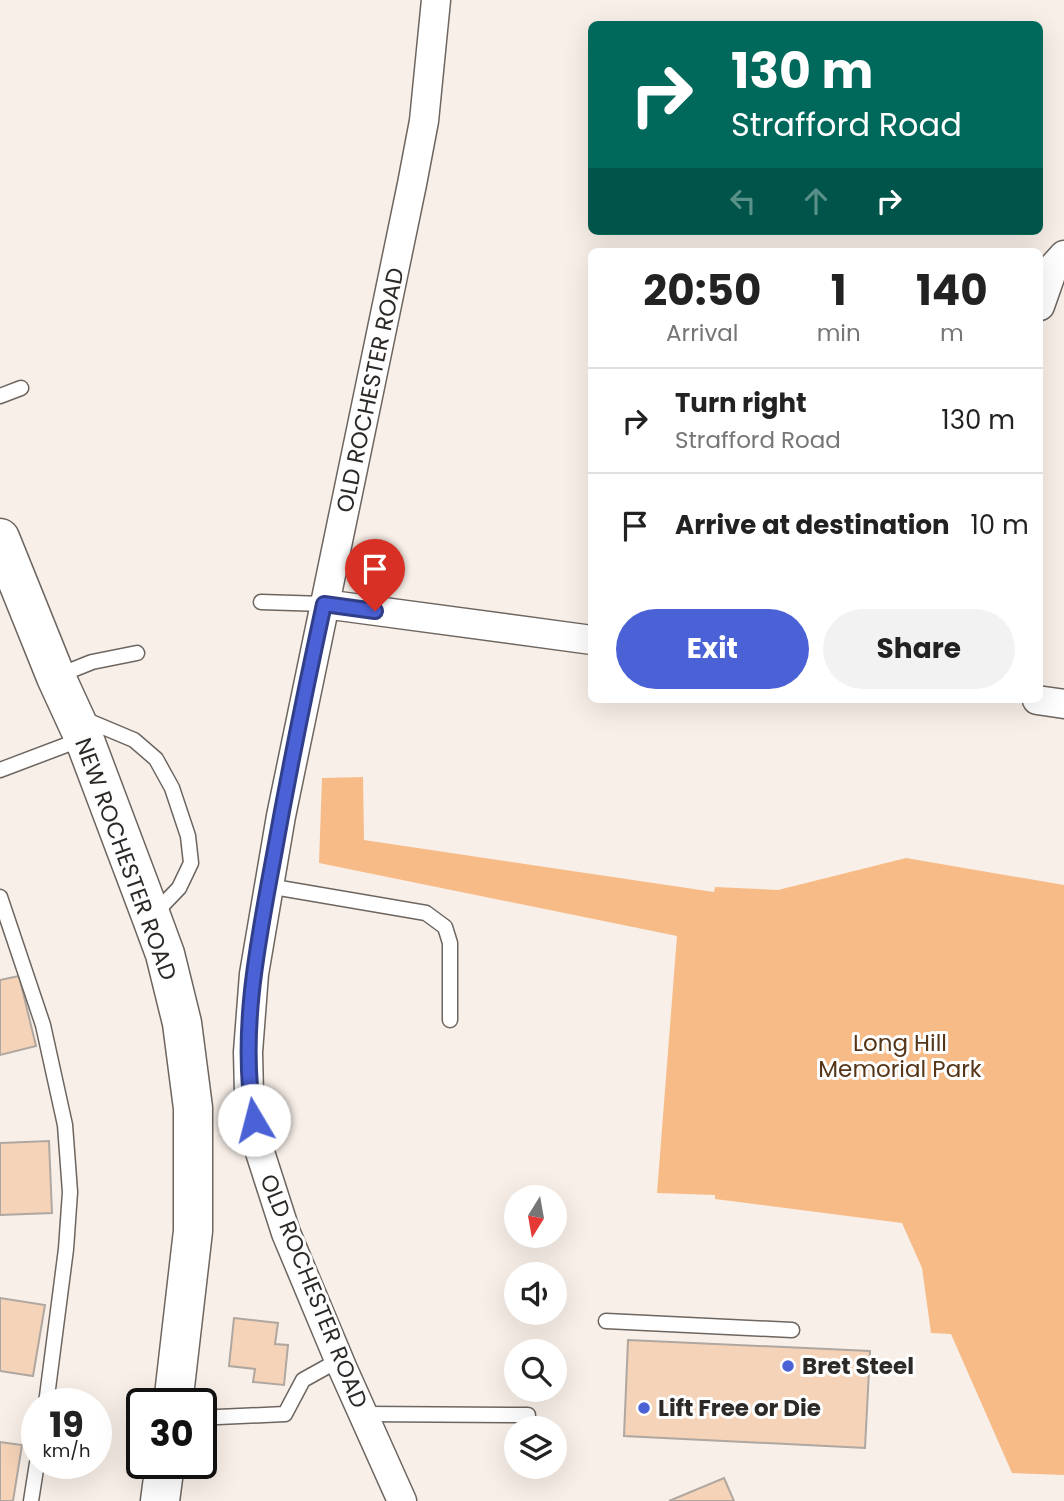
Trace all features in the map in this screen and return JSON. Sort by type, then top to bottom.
[{"type":"main road","name":"NEW ROCHESTER ROAD","points":[[0,538],[17,592],[78,726],[151,916],[165,954],[182,1023],[193,1108],[193,1231],[175,1388]]},
{"type":"main road","points":[[160,1501],[163,1479]]},
{"type":"street","name":"OLD ROCHESTER ROAD","points":[[402,1501],[286,1233],[258,1146],[249,1094],[250,1010],[268,887],[424,121],[436,0]]},
{"type":"street","points":[[1043,291],[1054,265],[1064,255]]},
{"type":"street","points":[[324,604],[588,639]]},
{"type":"street","points":[[1043,701],[1064,704]]},
{"type":"lane","points":[[0,396],[21,388]]},
{"type":"lane","points":[[261,603],[324,604]]},
{"type":"lane","points":[[55,677],[92,662],[137,653]]},
{"type":"lane","points":[[0,770],[78,726],[134,740],[156,759],[172,788],[188,836],[191,863],[179,888],[151,916]]},
{"type":"lane","points":[[268,887],[426,913],[445,927],[450,943],[450,1020]]},
{"type":"lane","points":[[0,897],[43,1025],[65,1125],[70,1192],[48,1388]]},
{"type":"lane","points":[[606,1321],[792,1330]]},
{"type":"lane","points":[[217,1417],[285,1413],[303,1380],[339,1360]]},
{"type":"lane","points":[[363,1414],[528,1415]]},
{"type":"lane","points":[[31,1501],[34,1479]]},
{"type":"green space","name":"Long Hill Memorial Park","points":[[363,777],[364,840],[714,892],[715,887],[778,890],[906,858],[1064,885],[1064,1475],[1012,1473],[951,1334],[931,1333],[922,1268],[902,1223],[715,1199],[715,1195],[657,1193],[677,936],[319,863],[322,778]]},
{"type":"building","points":[[19,976],[36,1046],[0,1055],[0,980]]},
{"type":"building","points":[[49,1141],[52,1213],[0,1215],[0,1143]]},
{"type":"building","points":[[0,1298],[45,1305],[33,1376],[0,1371]]},
{"type":"building","points":[[234,1318],[278,1323],[275,1344],[288,1345],[284,1385],[253,1382],[255,1369],[229,1366]]},
{"type":"building","points":[[628,1340],[870,1351],[865,1448],[624,1436]]},
{"type":"building","points":[[0,1442],[21,1445],[13,1501],[0,1501]]},
{"type":"building","points":[[724,1478],[734,1501],[669,1501]]},
{"type":"place","name":"Bret Steel","points":[[788,1366]]},
{"type":"place","name":"Lift Free or Die","points":[[644,1408]]},
{"type":"route","points":[[254,1120],[249,1094],[248,1052],[254,974],[281,816],[324,604],[375,611]]}]
